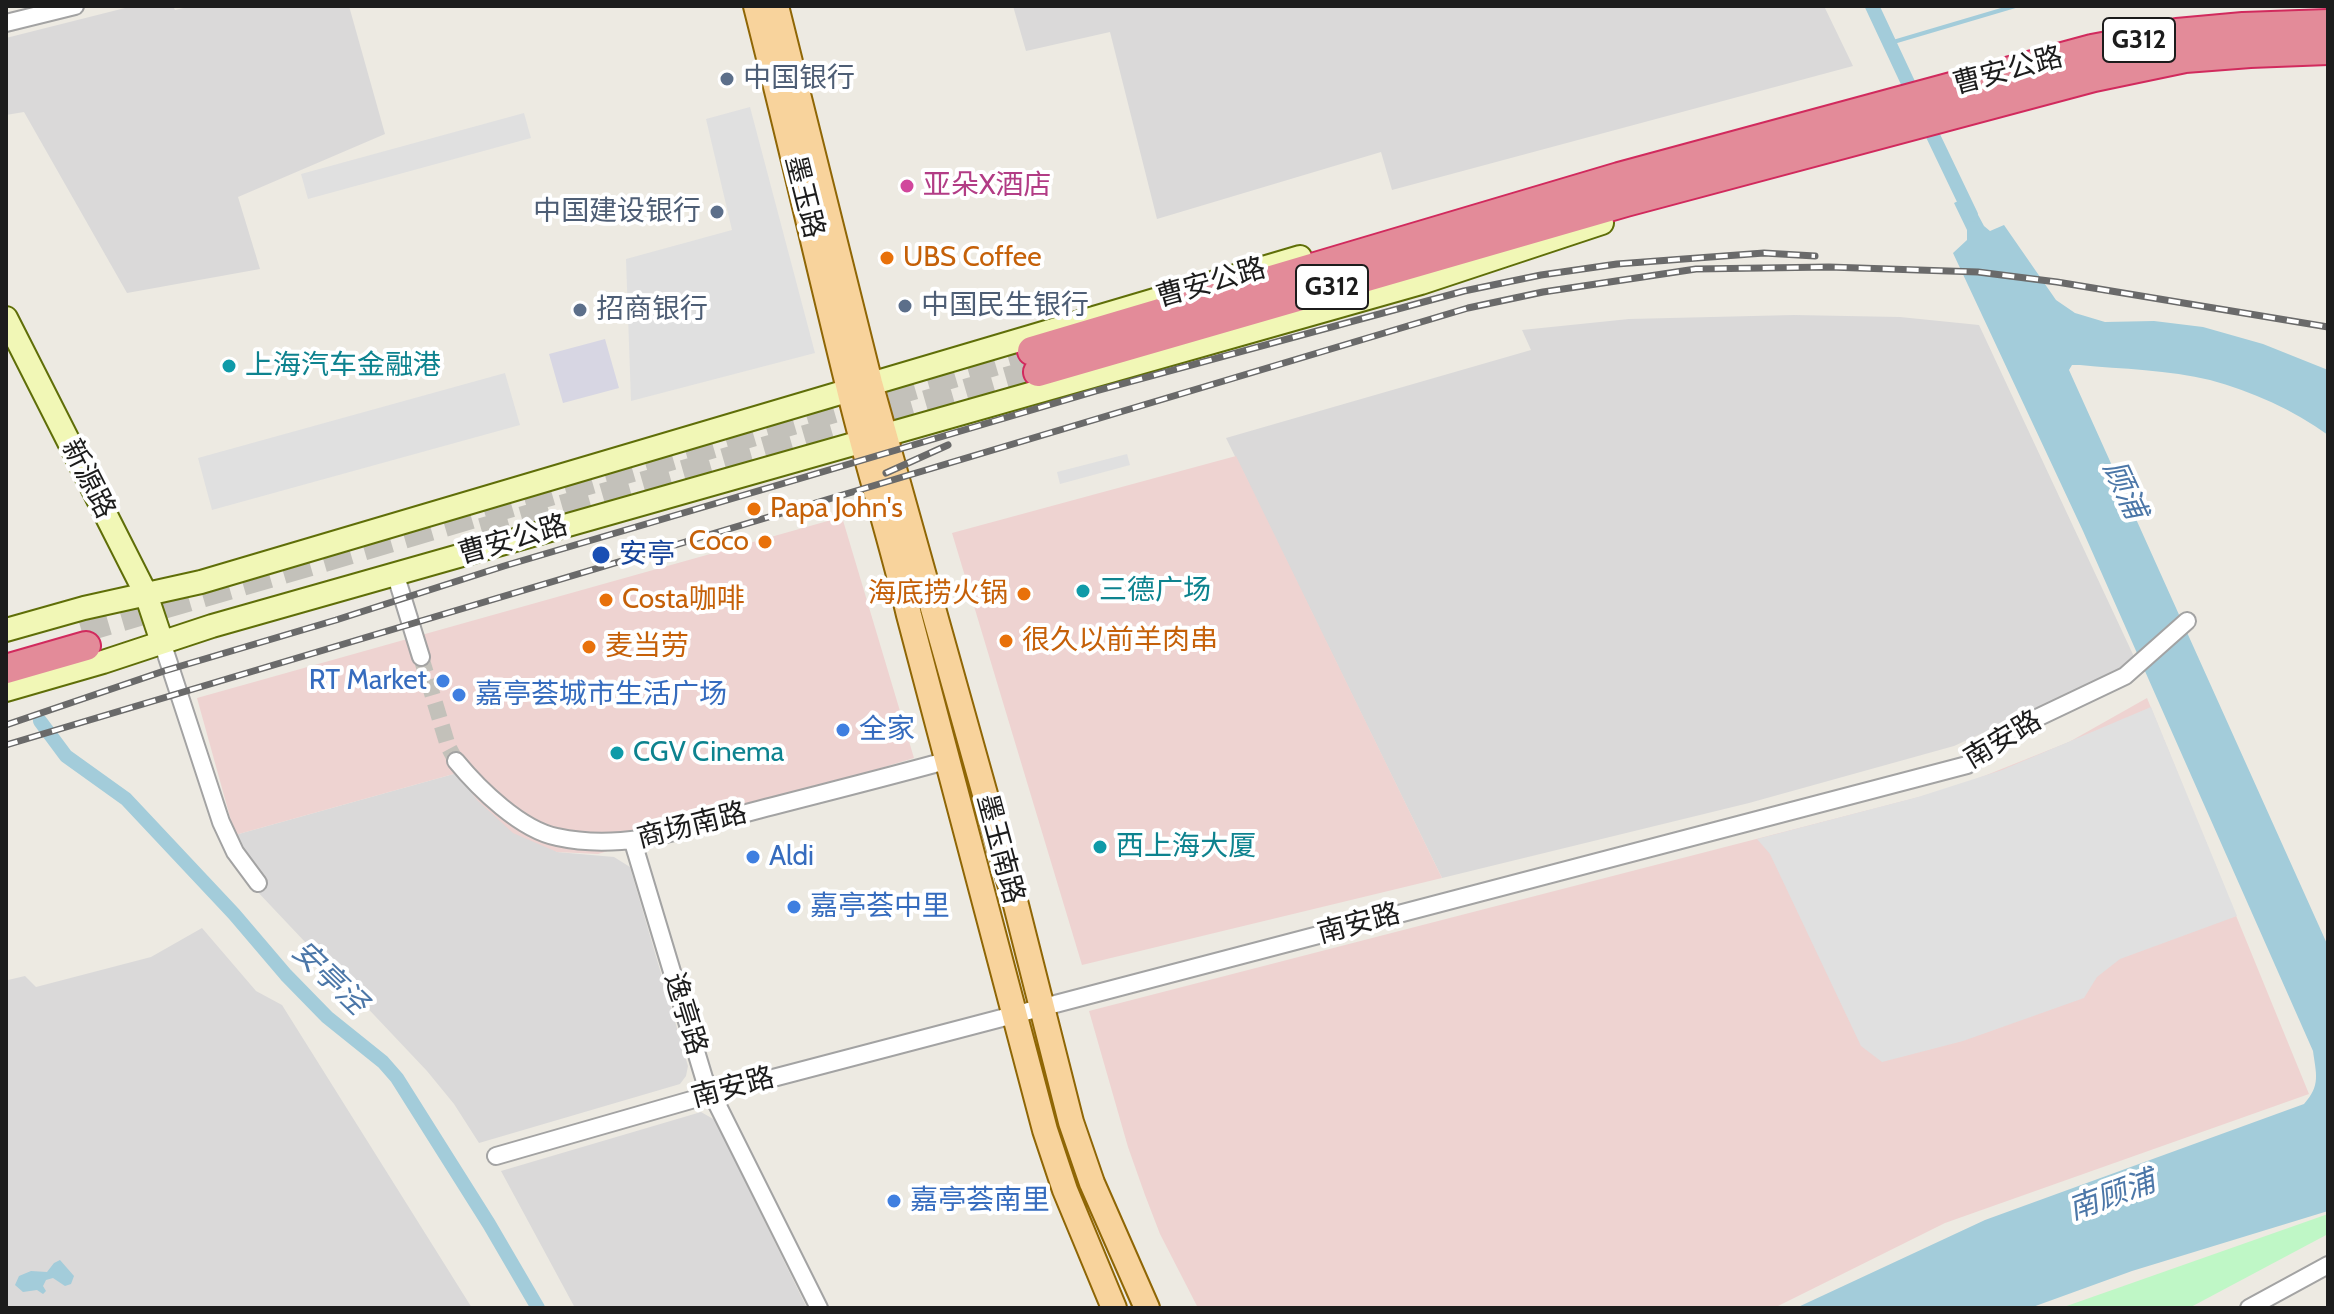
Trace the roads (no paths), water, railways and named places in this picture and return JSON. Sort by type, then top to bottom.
[{"type":"highway","name":"曹安公路","points":[[1035,361],[1697,170],[1957,99],[2092,49],[2177,33],[2328,24]]},
{"type":"highway","name":"曹安公路","points":[[1957,99],[2094,77],[2185,58],[2328,50]]},
{"type":"highway","points":[[6,650],[83,638],[6,669]]},
{"type":"main road","name":"墨玉路","points":[[756,6],[806,201],[859,386]]},
{"type":"main road","name":"墨玉路","points":[[776,6],[859,386]]},
{"type":"main road","name":"曹安公路","points":[[6,630],[84,608],[201,582],[1611,167],[1697,170]]},
{"type":"main road","name":"曹安公路","points":[[6,690],[395,573],[1421,283],[1621,217],[1697,170]]},
{"type":"main road","name":"新源路","points":[[6,318],[146,594],[162,642]]},
{"type":"main road","name":"墨玉南路","points":[[859,386],[1016,905],[1071,1122],[1092,1183],[1147,1308]]},
{"type":"main road","name":"墨玉南路","points":[[875,438],[949,760],[1045,1130],[1065,1190],[1114,1308]]},
{"type":"street","points":[[6,23],[75,6]]},
{"type":"street","points":[[395,573],[421,657]]},
{"type":"street","name":"南安路","points":[[496,1156],[712,1094],[1967,765],[1999,736],[2125,676],[2187,621]]},
{"type":"street","points":[[162,642],[221,822],[235,852],[258,883]]},
{"type":"street","name":"商场南路","points":[[456,761],[493,799],[525,822],[554,837],[620,843],[949,760]]},
{"type":"street","name":"逸亭路","points":[[633,842],[704,1078],[819,1308]]},
{"type":"street","points":[[2249,1308],[2328,1265]]},
{"type":"water","name":"南顾浦","points":[[1968,196],[1984,226],[1990,231],[2004,225],[2056,300],[2075,313],[2105,322],[2154,321],[2203,327],[2263,344],[2328,370],[2328,435],[2272,402],[2210,380],[2162,372],[2080,365],[2072,365],[2069,370],[2328,946],[2328,1211],[2132,1271],[2030,1308],[1796,1308],[1985,1220],[2304,1104],[2315,1085],[2313,1051],[2083,531],[1953,253],[1967,240],[1967,230],[1954,203]]},
{"type":"water","points":[[60,1260],[74,1276],[71,1284],[65,1286],[53,1278],[46,1280],[43,1294],[37,1290],[23,1292],[15,1285],[19,1276],[31,1271],[47,1272]]},
{"type":"waterway","name":"顾浦","points":[[1872,6],[1916,100]]},
{"type":"waterway","points":[[1890,43],[2015,6]]},
{"type":"waterway","name":"顾浦","points":[[1925,119],[1971,215]]},
{"type":"waterway","name":"安亭泾","points":[[40,721],[66,756],[126,799],[234,914],[286,975],[327,1017],[383,1062],[397,1078],[538,1308]]},
{"type":"tunnel","points":[[81,629],[1032,351]]},
{"type":"tunnel","points":[[482,532],[1038,372]]},
{"type":"tunnel","points":[[421,657],[448,746],[456,761]]},
{"type":"railway","points":[[6,725],[164,671],[504,566],[1096,391],[1464,291],[1617,264],[1764,253],[1815,256]]},
{"type":"railway","points":[[6,745],[1468,308],[1543,292],[1696,269],[1829,267],[1978,272],[2328,327]]},
{"type":"railway","points":[[886,473],[948,445]]},
{"type":"place","name":"中国银行","points":[[727,79]]},
{"type":"place","name":"亚朵X酒店","points":[[907,186]]},
{"type":"place","name":"中国建设银行","points":[[717,212]]},
{"type":"place","name":"UBS Coffee","points":[[887,258]]},
{"type":"place","name":"中国民生银行","points":[[905,306]]},
{"type":"place","name":"招商银行","points":[[580,310]]},
{"type":"place","name":"上海汽车金融港","points":[[229,366]]},
{"type":"place","name":"Papa John's","points":[[754,509]]},
{"type":"place","name":"Coco","points":[[765,542]]},
{"type":"place","name":"安亭","points":[[601,555]]},
{"type":"place","name":"三德广场","points":[[1083,591]]},
{"type":"place","name":"海底捞火锅","points":[[1024,594]]},
{"type":"place","name":"Costa咖啡","points":[[606,600]]},
{"type":"place","name":"很久以前羊肉串","points":[[1006,641]]},
{"type":"place","name":"麦当劳","points":[[589,647]]},
{"type":"place","name":"RT Market","points":[[443,681]]},
{"type":"place","name":"嘉亭荟城市生活广场","points":[[459,695]]},
{"type":"place","name":"全家","points":[[843,730]]},
{"type":"place","name":"CGV Cinema","points":[[617,753]]},
{"type":"place","name":"西上海大厦","points":[[1100,847]]},
{"type":"place","name":"Aldi","points":[[753,857]]},
{"type":"place","name":"嘉亭荟中里","points":[[794,907]]},
{"type":"place","name":"嘉亭荟南里","points":[[894,1201]]}]
